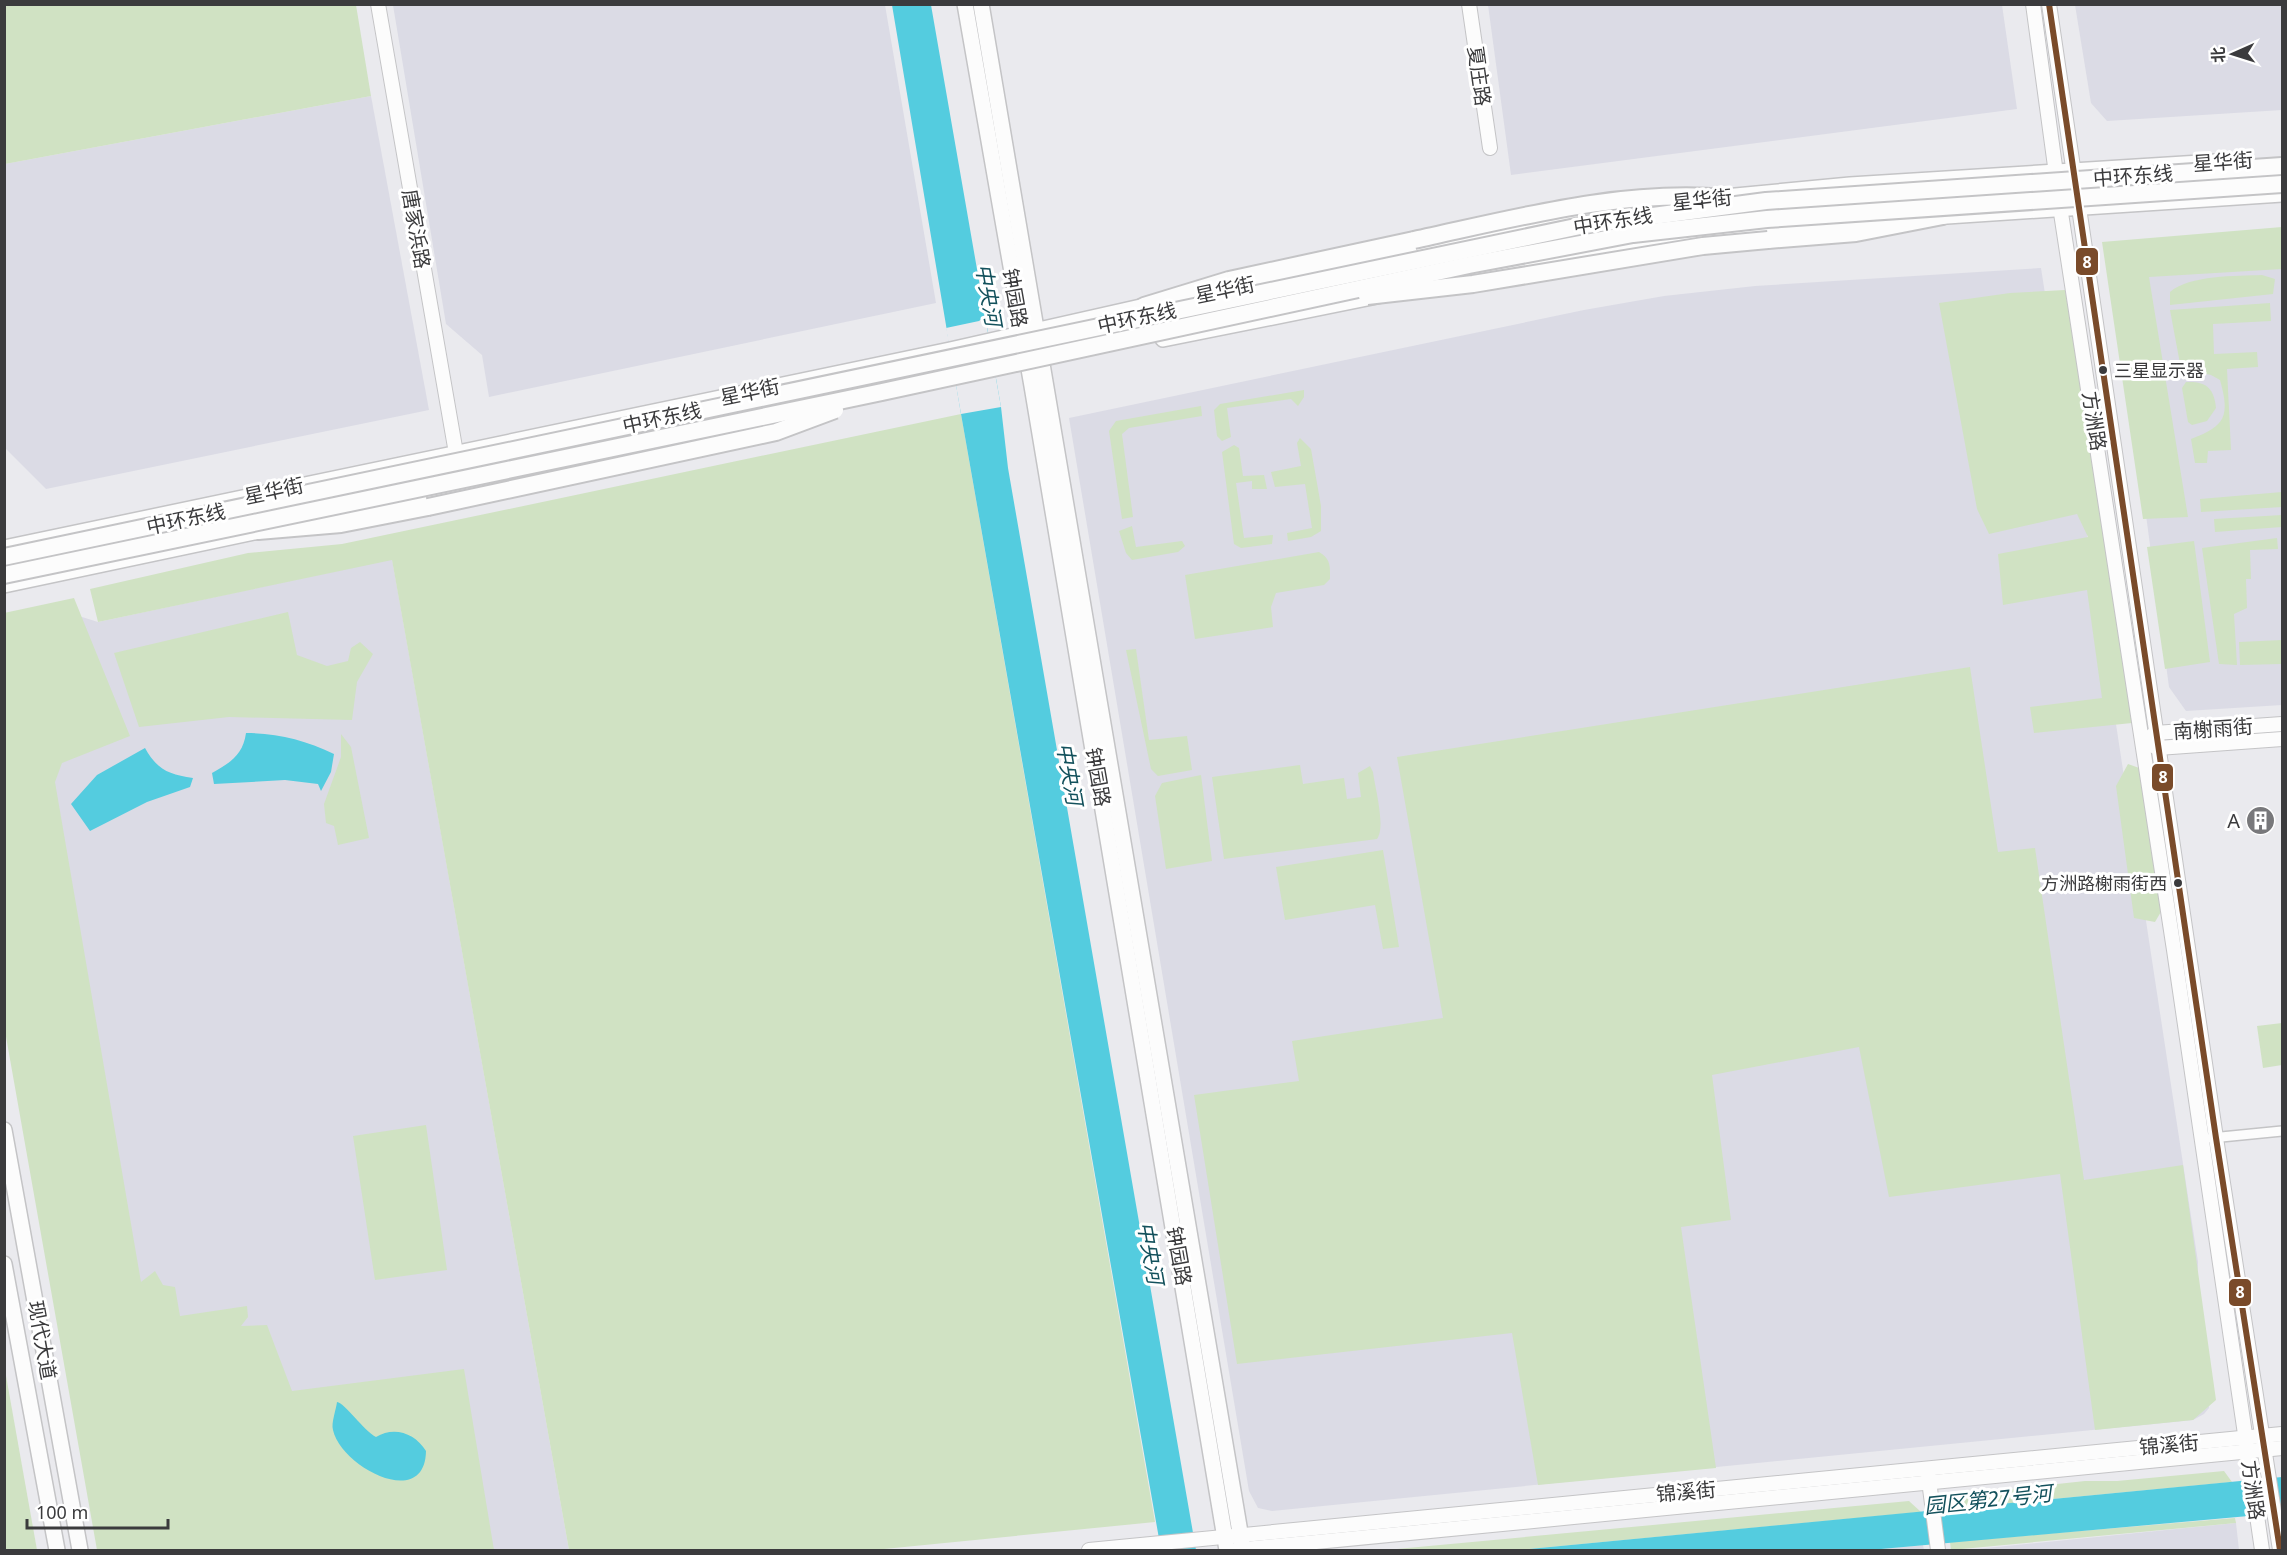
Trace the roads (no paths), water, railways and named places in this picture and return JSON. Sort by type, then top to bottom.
[{"type":"highway","name":"中环东线","points":[[4,557],[1466,248],[1631,217],[1766,201],[2283,166]]},
{"type":"highway","name":"中环东线","points":[[4,575],[882,392],[1566,246],[1699,226],[1854,212],[2283,184]]},
{"type":"highway","points":[[1144,306],[1229,280],[1558,210],[1646,197],[1688,195],[1766,201]]},
{"type":"highway","points":[[1309,300],[1403,293],[1635,255],[1856,233],[1943,216]]},
{"type":"highway","points":[[258,531],[341,524],[776,432],[882,392]]},
{"type":"main road","name":"唐家浜路","points":[[378,4],[456,453]]},
{"type":"main road","name":"钟园路","points":[[965,4],[1036,365],[1236,1545]]},
{"type":"main road","name":"钟园路","points":[[981,4],[1029,333]]},
{"type":"main road","name":"夏庄路","points":[[1469,4],[1490,148]]},
{"type":"main road","name":"方洲路","points":[[2033,4],[2055,173],[2143,742],[2209,1139],[2269,1471],[2280,1551]]},
{"type":"main road","name":"方洲路","points":[[2049,4],[2156,733],[2262,1551]]},
{"type":"main road","name":"星华街","points":[[4,548],[950,350],[1144,306],[1629,207],[1850,185],[2283,158]]},
{"type":"main road","name":"星华街","points":[[4,585],[773,424],[1036,365],[1470,276],[1634,246],[1768,231],[1943,216],[2283,194]]},
{"type":"main road","points":[[4,566],[82,550],[125,522]]},
{"type":"main road","name":"南榭雨街","points":[[2143,742],[2156,733],[2283,724]]},
{"type":"main road","name":"南榭雨街","points":[[2143,742],[2158,748],[2283,739]]},
{"type":"main road","name":"现代大道","points":[[4,1130],[80,1551]]},
{"type":"main road","name":"现代大道","points":[[4,1264],[57,1551]]},
{"type":"main road","name":"锦溪街","points":[[2264,1443],[2283,1434]]},
{"type":"main road","name":"锦溪街","points":[[1089,1551],[1196,1541],[1236,1545],[2247,1444],[2264,1443],[2283,1448]]},
{"type":"main road","points":[[1928,1475],[1938,1547]]},
{"type":"main road","name":"锦溪街","points":[[1235,1551],[1236,1545]]},
{"type":"street","points":[[2209,1139],[2283,1131]]},
{"type":"water","points":[[892,5],[931,5],[1001,407],[1008,468],[1196,1550],[1161,1550],[961,414]]},
{"type":"water","points":[[246,733],[291,738],[334,754],[331,772],[321,791],[318,784],[285,780],[214,784],[212,773],[235,758],[242,747]]},
{"type":"water","points":[[145,748],[160,767],[177,775],[193,778],[190,787],[147,802],[90,831],[71,804],[97,775]]},
{"type":"water","points":[[337,1402],[376,1437],[397,1432],[416,1440],[426,1451],[422,1469],[412,1478],[398,1480],[382,1477],[366,1469],[339,1444],[333,1430]]},
{"type":"water","points":[[2282,1477],[2282,1513],[1870,1550],[1520,1550]]},
{"type":"place","name":"三星显示器","points":[[2103,370]]},
{"type":"place","name":"A","points":[[2261,821]]},
{"type":"place","name":"方洲路榭雨街西","points":[[2178,883]]},
{"type":"water label","name":"中央河","points":[[988,295]]},
{"type":"water label","name":"中央河","points":[[1069,774]]},
{"type":"water label","name":"中央河","points":[[1150,1253]]},
{"type":"water label","name":"园区第27号河","points":[[1988,1500]]}]
